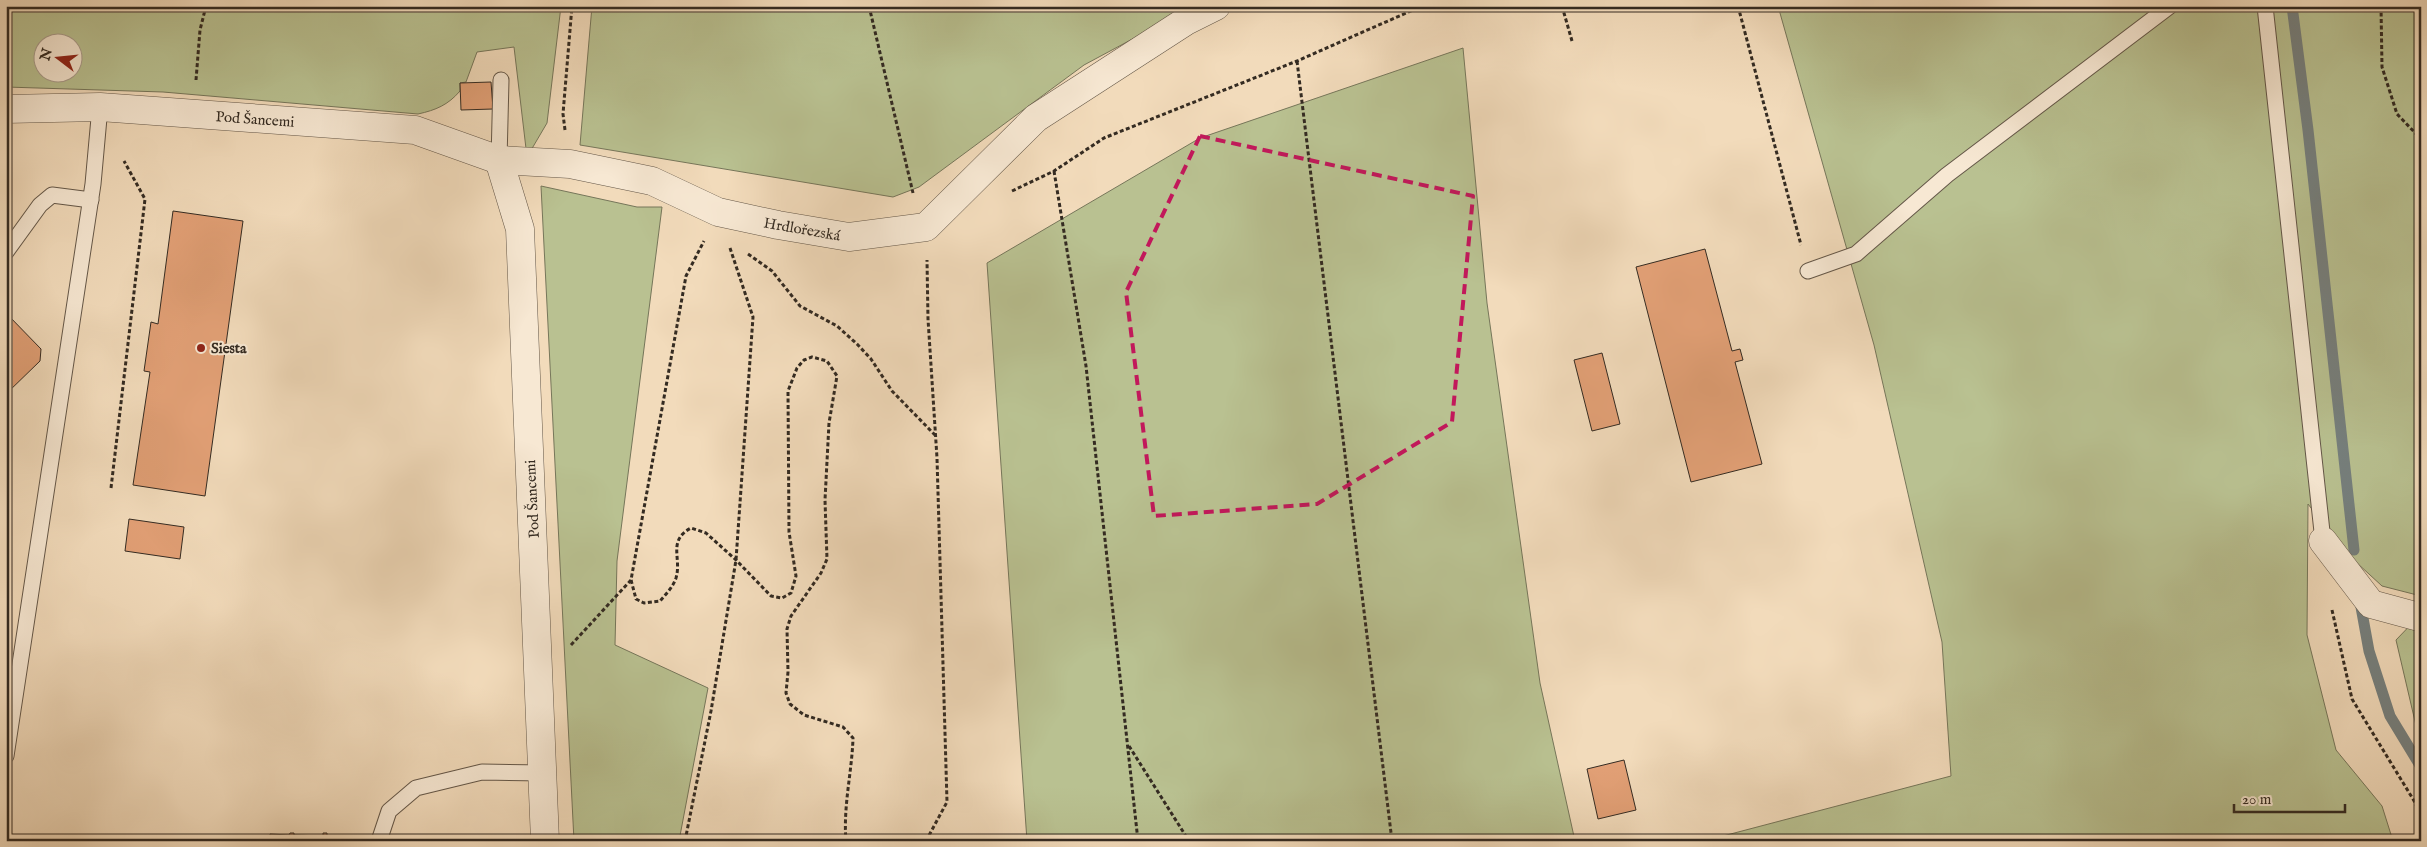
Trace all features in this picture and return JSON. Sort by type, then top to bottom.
[{"type":"street","points":[[926,227],[1036,118],[1186,21],[1216,6]]},
{"type":"street","name":"Pod Šancemi","points":[[6,109],[100,107],[415,130],[499,160],[520,229],[544,773],[545,841]]},
{"type":"street","name":"Hrdlořezská","points":[[499,160],[570,164],[652,181],[718,212],[778,225],[849,237],[926,227]]},
{"type":"street","points":[[2323,541],[2371,604],[2419,617]]},
{"type":"lane","points":[[1808,271],[1856,254],[1947,175],[2170,6]]},
{"type":"lane","points":[[2265,6],[2323,541]]},
{"type":"lane","name":"Pod Šancemi","points":[[499,160],[501,80]]},
{"type":"lane","points":[[6,756],[90,200],[100,107]]},
{"type":"lane","points":[[6,252],[40,205],[52,195],[90,200]]},
{"type":"lane","points":[[379,841],[389,811],[416,788],[482,772],[544,773]]},
{"type":"path","points":[[194,114],[200,30],[206,6]]},
{"type":"path","points":[[570,164],[563,114],[572,6]]},
{"type":"path","points":[[869,6],[911,189],[926,227],[928,319],[936,436],[947,802],[926,841]]},
{"type":"path","points":[[1006,193],[1054,171],[1104,138],[1297,61],[1422,6]]},
{"type":"path","points":[[1562,6],[1572,41]]},
{"type":"path","points":[[1738,6],[1808,271]]},
{"type":"path","points":[[2381,6],[2382,67],[2397,114],[2421,139]]},
{"type":"path","points":[[1297,61],[1392,841]]},
{"type":"path","points":[[96,141],[114,141],[145,199],[111,488]]},
{"type":"path","points":[[1054,171],[1086,366],[1138,841]]},
{"type":"path","points":[[718,212],[686,276],[631,580],[636,599],[644,603],[660,601],[670,590],[676,577],[677,542],[681,534],[691,528],[706,533],[771,596],[782,598],[791,593],[796,576],[789,532],[788,391],[797,368],[804,360],[812,357],[827,361],[837,376],[829,423],[825,500],[827,560],[821,573],[791,616],[787,629],[788,672],[786,693],[790,704],[804,715],[843,727],[853,738],[852,766],[846,799],[846,841]]},
{"type":"path","points":[[685,841],[711,711],[736,560],[753,317],[728,241],[735,246]]},
{"type":"path","points":[[742,250],[772,271],[800,306],[837,326],[857,344],[871,359],[892,391],[936,436]]},
{"type":"path","points":[[540,678],[631,580]]},
{"type":"path","points":[[2331,604],[2352,699],[2416,804],[2421,826]]},
{"type":"path","points":[[1127,743],[1189,841]]},
{"type":"path","points":[[2411,841],[2421,832]]},
{"type":"highlighted area","points":[[1200,136],[1473,196],[1452,422],[1317,504],[1154,516],[1126,292]]},
{"type":"green space","points":[[6,6],[561,6],[547,123],[527,157],[514,47],[477,52],[466,82],[460,83],[460,91],[441,106],[418,114],[163,92],[6,87]]},
{"type":"green space","points":[[592,6],[1194,6],[1084,65],[919,187],[893,197],[580,145]]},
{"type":"green space","points":[[1778,6],[2421,6],[2421,596],[2382,586],[2344,551],[2308,504],[2307,635],[2336,750],[2382,806],[2393,841],[1704,841],[1951,776],[1942,642],[1874,345]]},
{"type":"green space","points":[[1463,48],[1487,303],[1540,683],[1575,841],[1027,841],[987,263],[1200,138]]},
{"type":"green space","points":[[541,186],[637,207],[662,207],[617,561],[615,645],[708,688],[679,841],[574,841]]},
{"type":"green space","points":[[2421,614],[2421,747],[2396,640]]},
{"type":"building","points":[[491,82],[493,109],[461,110],[460,83]]},
{"type":"building","points":[[173,211],[243,221],[205,496],[133,485],[150,372],[144,371],[151,322],[158,324]]},
{"type":"building","points":[[1705,249],[1732,351],[1740,349],[1743,360],[1735,362],[1762,464],[1691,482],[1636,267]]},
{"type":"building","points":[[6,313],[41,349],[40,361],[6,394]]},
{"type":"building","points":[[1602,353],[1620,424],[1592,431],[1574,360]]},
{"type":"building","points":[[129,519],[184,527],[180,559],[125,551]]},
{"type":"building","points":[[1624,760],[1636,810],[1598,819],[1587,769]]},
{"type":"building","points":[[294,833],[294,835],[323,836],[323,833],[327,833],[327,836],[347,836],[347,841],[270,839],[270,834],[289,835]]},
{"type":"waterway","points":[[2292,6],[2308,130],[2354,550]]},
{"type":"waterway","points":[[2361,607],[2369,651],[2390,716],[2421,767]]},
{"type":"place","name":"Siesta","points":[[201,348]]}]
